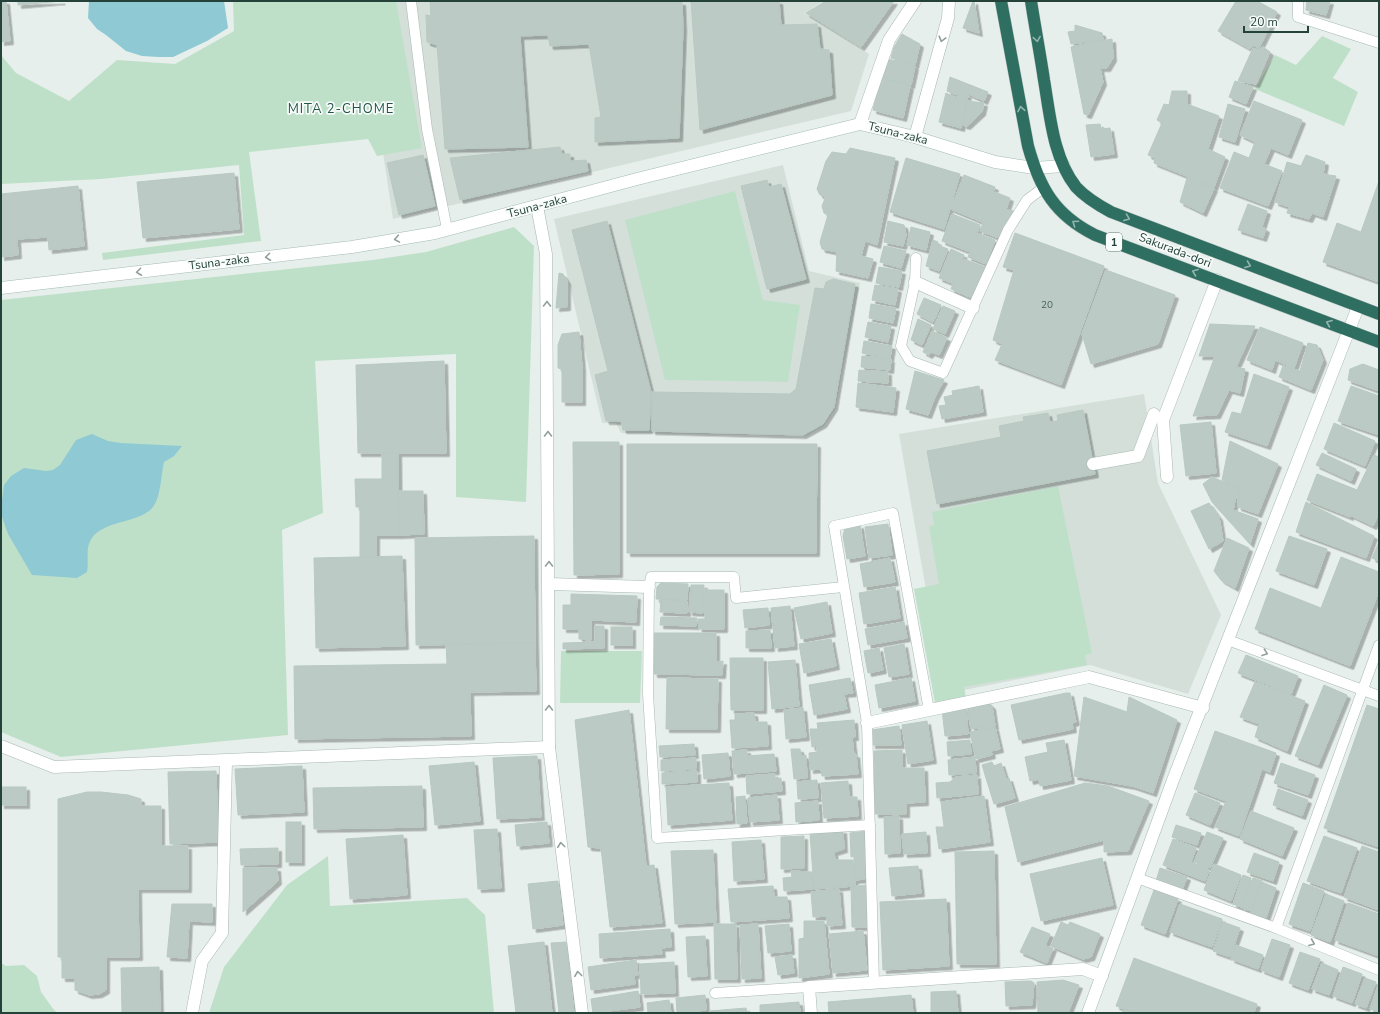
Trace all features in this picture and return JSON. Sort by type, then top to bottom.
[{"type":"highway","name":"Sakurada-dori","points":[[1001,1],[1028,146],[1034,168],[1043,188],[1054,204],[1066,217],[1081,228],[1379,342]]},
{"type":"highway","name":"Sakurada-dori","points":[[1031,1],[1050,116],[1064,166],[1076,186],[1083,194],[1111,212],[1379,314]]},
{"type":"street","points":[[860,124],[889,40],[915,1]]},
{"type":"street","points":[[915,137],[948,18],[949,1]]},
{"type":"street","name":"Tsuna-zaka","points":[[1,288],[352,247],[441,231],[860,124],[915,137],[995,162],[1034,168],[1064,166]]},
{"type":"street","points":[[537,206],[546,254],[549,747],[582,1013]]},
{"type":"street","points":[[1167,476],[1163,420],[1217,280]]},
{"type":"street","points":[[915,282],[973,308]]},
{"type":"street","points":[[1088,1013],[1173,780],[1203,708],[1358,307]]},
{"type":"street","points":[[1093,464],[1138,456],[1154,414]]},
{"type":"street","points":[[549,584],[649,587]]},
{"type":"street","points":[[866,723],[1089,677],[1203,708]]},
{"type":"street","points":[[1,746],[54,767],[549,747]]},
{"type":"street","points":[[192,1013],[202,961],[222,933],[226,761]]},
{"type":"street","points":[[811,1013],[809,987],[1083,970],[1102,976]]},
{"type":"lane","points":[[411,1],[441,231]]},
{"type":"lane","points":[[1298,1],[1298,17],[1379,43]]},
{"type":"lane","points":[[916,258],[915,282],[901,346],[910,361],[943,373],[1008,230],[1028,200],[1043,188]]},
{"type":"lane","points":[[874,983],[866,723],[834,526],[893,513],[929,710]]},
{"type":"lane","points":[[843,587],[736,598],[734,577],[651,577],[649,587],[648,694],[657,838],[870,824]]},
{"type":"lane","points":[[1228,640],[1379,696]]},
{"type":"lane","points":[[1276,928],[1379,645]]},
{"type":"lane","points":[[1137,878],[1276,928],[1379,970]]},
{"type":"lane","points":[[715,993],[809,987]]},
{"type":"shaded area","points":[[360,1],[824,1],[805,13],[869,54],[851,111],[393,219]]},
{"type":"shaded area","points":[[783,165],[809,271],[860,283],[835,410],[824,426],[806,436],[621,433],[616,423],[602,423],[554,219]]},
{"type":"shaded area","points":[[1144,394],[1158,483],[1221,615],[1188,694],[1090,665],[944,694],[899,434]]},
{"type":"green space","points":[[233,1],[396,1],[422,148],[377,156],[368,139],[249,152],[261,241],[103,260],[102,253],[244,235],[239,165],[101,179],[1,184],[1,55],[16,73],[69,101],[117,60],[175,64],[234,31]]},
{"type":"green space","points":[[1322,36],[1351,49],[1333,78],[1358,92],[1344,126],[1255,89],[1275,55],[1296,65]]},
{"type":"green space","points":[[735,191],[763,300],[800,305],[788,382],[665,380],[625,220]]},
{"type":"green space","points":[[514,227],[534,246],[526,502],[456,497],[456,354],[315,361],[323,513],[282,530],[288,735],[61,757],[1,732],[1,300],[373,260],[426,252]]},
{"type":"green space","points":[[1058,486],[1092,653],[1085,655],[1087,665],[964,687],[966,697],[935,703],[914,589],[939,584],[929,526],[934,525],[932,512]]},
{"type":"green space","points":[[561,651],[642,651],[640,703],[560,703]]},
{"type":"green space","points":[[328,856],[330,906],[467,898],[485,915],[494,1013],[209,1013],[224,967],[287,885]]},
{"type":"green space","points":[[1,963],[6,966],[24,965],[37,976],[41,992],[54,1010],[58,1013],[1,1013]]},
{"type":"water","points":[[89,1],[224,1],[228,28],[207,41],[173,57],[142,56],[126,51],[97,29],[88,18]]},
{"type":"water","points":[[92,434],[108,441],[120,443],[182,446],[174,456],[164,462],[158,497],[153,507],[147,513],[109,526],[100,530],[93,536],[88,547],[87,572],[77,578],[32,575],[8,534],[2,517],[1,508],[4,485],[11,476],[24,468],[46,471],[53,470],[60,465],[76,440]]},
{"type":"building","points":[[1,1],[6,1],[10,41],[1,42]]},
{"type":"building","points":[[18,1],[62,1],[18,5]]},
{"type":"building","points":[[430,1],[682,2],[683,28],[679,138],[595,142],[595,118],[601,117],[589,44],[550,46],[548,35],[520,36],[528,147],[445,149],[437,45],[427,42],[426,15],[431,16]]},
{"type":"building","points":[[691,1],[779,1],[781,25],[817,24],[820,49],[829,50],[832,95],[700,130]]},
{"type":"building","points":[[826,1],[894,1],[861,47],[806,13]]},
{"type":"building","points":[[974,1],[979,33],[963,28]]},
{"type":"building","points":[[1236,1],[1257,1],[1277,12],[1259,48],[1253,45],[1250,49],[1218,31]]},
{"type":"building","points":[[1307,1],[1330,1],[1326,15],[1306,10]]},
{"type":"building","points":[[1075,25],[1102,33],[1103,40],[1071,44],[1068,32],[1075,31]]},
{"type":"building","points":[[902,34],[920,44],[915,65],[891,58],[894,47]]},
{"type":"building","points":[[1112,39],[1113,58],[1107,68],[1100,68],[1103,82],[1088,115],[1084,114],[1071,47]]},
{"type":"building","points":[[1263,47],[1270,52],[1256,84],[1238,81],[1253,48],[1258,50]]},
{"type":"building","points":[[888,59],[915,66],[911,85],[883,78]]},
{"type":"building","points":[[950,77],[988,92],[984,101],[960,90],[956,95],[947,91]]},
{"type":"building","points":[[881,78],[910,86],[903,118],[873,110]]},
{"type":"building","points":[[1235,81],[1253,87],[1246,104],[1229,97]]},
{"type":"building","points":[[1172,91],[1187,91],[1187,104],[1219,116],[1208,149],[1225,157],[1214,187],[1154,163],[1155,158],[1148,155],[1162,123],[1157,120],[1164,104],[1169,105]]},
{"type":"building","points":[[960,92],[968,95],[961,128],[939,122],[946,93],[956,98]]},
{"type":"building","points":[[967,101],[984,103],[982,112],[967,126],[963,125]]},
{"type":"building","points":[[1254,101],[1302,120],[1288,155],[1271,148],[1264,164],[1282,171],[1268,206],[1220,188],[1234,152],[1249,158],[1255,142],[1240,135]]},
{"type":"building","points":[[1228,104],[1245,109],[1235,142],[1219,137]]},
{"type":"building","points":[[1100,124],[1101,129],[1110,128],[1114,154],[1091,157],[1086,125]]},
{"type":"building","points":[[560,147],[562,154],[570,154],[570,161],[586,160],[588,171],[460,200],[450,158]]},
{"type":"building","points":[[850,148],[895,158],[877,245],[865,241],[861,256],[873,259],[868,278],[836,271],[837,252],[822,249],[820,242],[828,215],[824,213],[822,206],[826,196],[820,195],[817,189],[826,161],[832,152],[846,154]]},
{"type":"building","points":[[423,155],[435,206],[399,215],[387,163]]},
{"type":"building","points":[[1306,155],[1325,162],[1323,174],[1336,176],[1323,217],[1312,213],[1309,219],[1287,213],[1289,207],[1275,202],[1287,162],[1301,166]]},
{"type":"building","points":[[906,158],[960,174],[944,229],[890,212]]},
{"type":"building","points":[[234,173],[239,229],[143,238],[137,182]]},
{"type":"building","points":[[964,175],[995,187],[982,222],[951,209]]},
{"type":"building","points":[[1187,178],[1214,188],[1203,213],[1180,202]]},
{"type":"building","points":[[767,180],[769,187],[781,184],[806,279],[767,289],[741,186]]},
{"type":"building","points":[[1379,181],[1379,282],[1323,262],[1337,223],[1361,232]]},
{"type":"building","points":[[78,186],[84,246],[49,250],[48,237],[17,239],[18,255],[1,257],[1,194]]},
{"type":"building","points":[[995,192],[1010,198],[1006,210],[1014,211],[999,238],[980,231]]},
{"type":"building","points":[[1248,204],[1267,211],[1262,227],[1266,229],[1263,238],[1238,230]]},
{"type":"building","points":[[952,214],[980,225],[977,233],[995,240],[986,264],[968,257],[970,252],[942,241]]},
{"type":"building","points":[[607,221],[651,392],[649,430],[623,430],[621,421],[606,421],[595,375],[608,371],[572,230]]},
{"type":"building","points":[[888,221],[904,225],[906,235],[903,246],[884,242]]},
{"type":"building","points":[[911,227],[930,232],[926,250],[907,245]]},
{"type":"building","points":[[1015,233],[1104,266],[1061,385],[995,360],[1002,344],[993,340],[1014,270],[1003,267]]},
{"type":"building","points":[[933,240],[938,242],[937,245],[948,249],[939,271],[926,266]]},
{"type":"building","points":[[884,246],[906,251],[901,268],[880,262]]},
{"type":"building","points":[[951,249],[964,255],[952,283],[939,278]]},
{"type":"building","points":[[964,259],[985,267],[972,298],[951,289]]},
{"type":"building","points":[[879,267],[902,271],[899,287],[876,283]]},
{"type":"building","points":[[1106,270],[1175,295],[1158,344],[1091,364],[1082,334]]},
{"type":"building","points":[[559,273],[563,274],[567,281],[567,307],[556,308]]},
{"type":"building","points":[[833,279],[855,284],[834,407],[823,424],[803,435],[652,431],[652,392],[790,394],[796,389],[815,288],[824,289],[826,282]]},
{"type":"building","points":[[875,285],[898,289],[895,305],[872,300]]},
{"type":"building","points":[[924,298],[941,305],[933,322],[917,314]]},
{"type":"building","points":[[871,304],[896,308],[893,323],[869,318]]},
{"type":"building","points":[[943,306],[955,311],[945,334],[933,329]]},
{"type":"building","points":[[918,319],[931,325],[922,345],[911,340]]},
{"type":"building","points":[[868,322],[891,326],[888,342],[865,337]]},
{"type":"building","points":[[1210,324],[1255,326],[1236,367],[1245,369],[1240,393],[1229,390],[1217,415],[1193,416],[1215,356],[1199,356]]},
{"type":"building","points":[[1260,327],[1303,343],[1294,368],[1275,360],[1272,370],[1247,360]]},
{"type":"building","points":[[932,331],[947,338],[939,355],[931,352],[929,355],[923,352]]},
{"type":"building","points":[[579,332],[582,367],[582,402],[562,402],[562,369],[558,368],[558,345],[562,334]]},
{"type":"building","points":[[864,341],[892,346],[890,358],[862,353]]},
{"type":"building","points":[[1308,343],[1317,345],[1323,360],[1311,390],[1279,377],[1283,366],[1300,371]]},
{"type":"building","points":[[862,356],[891,359],[890,370],[861,367]]},
{"type":"building","points":[[444,361],[446,453],[358,453],[356,365]]},
{"type":"building","points":[[1363,364],[1379,370],[1379,391],[1348,380],[1350,369]]},
{"type":"building","points":[[859,370],[888,372],[888,383],[858,381]]},
{"type":"building","points":[[915,371],[944,380],[928,415],[906,409]]},
{"type":"building","points":[[1254,374],[1289,387],[1267,446],[1225,432],[1232,412],[1241,414]]},
{"type":"building","points":[[858,383],[896,388],[893,412],[856,407]]},
{"type":"building","points":[[979,386],[983,412],[942,419],[939,406],[946,405],[944,397],[953,395],[952,391]]},
{"type":"building","points":[[1351,386],[1379,396],[1379,435],[1338,421]]},
{"type":"building","points":[[1083,410],[1095,474],[937,504],[927,451],[1001,437],[999,426],[1024,421],[1023,417],[1048,413],[1050,422],[1058,421],[1057,415]]},
{"type":"building","points":[[1211,422],[1216,473],[1186,476],[1180,425]]},
{"type":"building","points":[[1334,423],[1375,441],[1365,466],[1324,449]]},
{"type":"building","points":[[1230,441],[1278,464],[1258,514],[1238,507],[1238,488],[1222,480]]},
{"type":"building","points":[[573,442],[619,442],[619,574],[574,575]]},
{"type":"building","points":[[627,444],[817,444],[816,553],[627,553]]},
{"type":"building","points":[[382,453],[398,453],[399,535],[376,535],[376,557],[360,557],[360,507],[356,507],[355,479],[382,479]]},
{"type":"building","points":[[1322,453],[1356,469],[1351,481],[1316,465]]},
{"type":"building","points":[[1374,455],[1379,457],[1379,513],[1373,526],[1350,515],[1350,517],[1307,500],[1317,474],[1357,490]]},
{"type":"building","points":[[1212,477],[1238,488],[1233,510],[1258,519],[1250,544],[1212,502],[1203,484]]},
{"type":"building","points":[[398,491],[423,491],[424,534],[399,535]]},
{"type":"building","points":[[1306,502],[1374,536],[1366,558],[1296,532]]},
{"type":"building","points":[[1209,503],[1219,517],[1223,541],[1209,549],[1191,511]]},
{"type":"building","points":[[888,524],[892,555],[869,558],[865,527]]},
{"type":"building","points":[[860,525],[865,556],[847,559],[843,536],[845,528]]},
{"type":"building","points":[[534,536],[535,643],[416,645],[415,538]]},
{"type":"building","points":[[1289,536],[1327,549],[1314,585],[1276,571]]},
{"type":"building","points":[[1227,538],[1249,548],[1235,588],[1221,580],[1214,571]]},
{"type":"building","points":[[1379,542],[1379,561],[1372,558]]},
{"type":"building","points":[[402,556],[405,646],[316,648],[314,558]]},
{"type":"building","points":[[1341,557],[1379,572],[1379,591],[1350,666],[1255,629],[1270,588],[1321,608]]},
{"type":"building","points":[[890,558],[895,582],[864,587],[860,564]]},
{"type":"building","points":[[661,583],[688,584],[687,600],[656,599],[657,587]]},
{"type":"building","points":[[691,585],[704,585],[703,613],[689,612]]},
{"type":"building","points":[[895,587],[900,618],[864,624],[859,593]]},
{"type":"building","points":[[705,590],[724,590],[724,629],[699,629],[698,619],[705,619]]},
{"type":"building","points":[[571,594],[637,596],[636,622],[591,620],[591,640],[579,639],[579,629],[563,629],[563,605],[571,605]]},
{"type":"building","points":[[661,600],[687,601],[687,613],[660,612]]},
{"type":"building","points":[[827,602],[832,633],[801,639],[794,608]]},
{"type":"building","points":[[790,606],[794,646],[775,648],[771,608]]},
{"type":"building","points":[[768,608],[769,625],[745,628],[743,610]]},
{"type":"building","points":[[661,617],[697,618],[696,626],[660,625]]},
{"type":"building","points":[[904,622],[907,638],[868,645],[865,629]]},
{"type":"building","points":[[595,626],[604,626],[604,648],[563,649],[563,643],[595,642]]},
{"type":"building","points":[[611,627],[632,627],[632,645],[611,645]]},
{"type":"building","points":[[770,630],[771,648],[746,648],[746,631]]},
{"type":"building","points":[[654,633],[716,633],[716,662],[723,661],[722,675],[654,674]]},
{"type":"building","points":[[831,639],[836,666],[804,673],[799,644]]},
{"type":"building","points":[[535,643],[536,691],[470,692],[471,736],[295,739],[294,666],[447,664],[446,644]]},
{"type":"building","points":[[904,644],[909,674],[889,677],[884,648]]},
{"type":"building","points":[[879,648],[883,670],[868,673],[864,651]]},
{"type":"building","points":[[1246,655],[1298,676],[1291,694],[1238,673]]},
{"type":"building","points":[[730,658],[763,658],[763,710],[731,710]]},
{"type":"building","points":[[795,660],[799,706],[772,709],[768,662]]},
{"type":"building","points":[[667,678],[718,679],[717,729],[666,729]]},
{"type":"building","points":[[850,678],[853,693],[844,694],[847,709],[814,715],[809,685]]},
{"type":"building","points":[[911,678],[915,701],[879,708],[875,685]]},
{"type":"building","points":[[1255,682],[1305,701],[1287,751],[1255,737],[1259,724],[1240,717]]},
{"type":"building","points":[[1324,685],[1347,695],[1318,765],[1295,756]]},
{"type":"building","points":[[1070,693],[1076,722],[1072,723],[1073,729],[1019,740],[1011,705]]},
{"type":"building","points":[[1084,697],[1127,712],[1129,697],[1177,720],[1153,793],[1132,786],[1074,776]]},
{"type":"building","points":[[988,702],[992,706],[995,726],[971,729],[967,705]]},
{"type":"building","points":[[1367,705],[1379,709],[1379,847],[1324,828]]},
{"type":"building","points":[[966,707],[968,734],[945,736],[942,709]]},
{"type":"building","points":[[803,708],[806,737],[786,739],[784,710]]},
{"type":"building","points":[[629,710],[646,866],[654,865],[662,923],[610,927],[601,848],[588,847],[575,720]]},
{"type":"building","points":[[754,713],[755,722],[767,722],[768,746],[732,748],[730,720],[735,720],[735,714]]},
{"type":"building","points":[[854,720],[855,737],[852,737],[854,755],[856,754],[858,774],[822,776],[821,769],[810,770],[809,753],[817,752],[817,746],[812,747],[810,729],[818,729],[817,723]]},
{"type":"building","points":[[927,721],[933,760],[908,764],[902,725]]},
{"type":"building","points":[[899,726],[901,745],[872,745],[872,730]]},
{"type":"building","points":[[995,727],[1000,749],[991,751],[992,755],[976,759],[970,732]]},
{"type":"building","points":[[1215,731],[1276,753],[1270,772],[1262,769],[1239,836],[1215,827],[1226,801],[1194,789]]},
{"type":"building","points":[[970,740],[971,754],[948,756],[947,742]]},
{"type":"building","points":[[1064,740],[1071,780],[1040,786],[1039,779],[1030,781],[1025,757],[1048,752],[1046,743]]},
{"type":"building","points":[[694,744],[695,755],[660,757],[659,746]]},
{"type":"building","points":[[791,749],[800,749],[801,756],[806,755],[807,778],[794,779]]},
{"type":"building","points":[[747,750],[747,756],[774,754],[776,771],[734,774],[732,751]]},
{"type":"building","points":[[902,750],[902,768],[924,768],[925,802],[906,803],[906,814],[875,814],[874,751]]},
{"type":"building","points":[[728,753],[730,776],[704,779],[702,755]]},
{"type":"building","points":[[537,756],[541,817],[497,819],[493,758]]},
{"type":"building","points":[[975,757],[976,773],[949,775],[948,760]]},
{"type":"building","points":[[696,758],[696,769],[661,771],[661,760]]},
{"type":"building","points":[[474,762],[480,821],[435,825],[429,766]]},
{"type":"building","points":[[992,762],[994,766],[1001,763],[1006,779],[1009,778],[1015,798],[994,804],[982,765]]},
{"type":"building","points":[[1281,763],[1315,775],[1308,795],[1274,783]]},
{"type":"building","points":[[302,766],[304,812],[238,815],[235,769]]},
{"type":"building","points":[[216,771],[218,842],[170,844],[168,772]]},
{"type":"building","points":[[697,771],[697,782],[662,784],[662,773]]},
{"type":"building","points":[[775,774],[775,779],[781,778],[782,791],[747,794],[746,776]]},
{"type":"building","points":[[977,775],[978,794],[937,798],[936,783],[950,782],[956,777]]},
{"type":"building","points":[[817,780],[818,798],[798,799],[797,782]]},
{"type":"building","points":[[848,781],[849,797],[857,797],[858,816],[824,818],[821,783]]},
{"type":"building","points":[[729,783],[732,820],[668,825],[666,787]]},
{"type":"building","points":[[1085,783],[1108,786],[1149,801],[1128,851],[1104,852],[1104,840],[1018,862],[1005,807]]},
{"type":"building","points":[[422,786],[423,827],[314,829],[313,788]]},
{"type":"building","points":[[1,787],[26,787],[26,805],[1,805]]},
{"type":"building","points":[[1278,789],[1308,800],[1302,816],[1273,805]]},
{"type":"building","points":[[87,792],[128,795],[141,799],[141,806],[161,806],[161,846],[188,846],[188,889],[138,889],[139,957],[106,957],[106,990],[99,994],[89,995],[75,990],[75,978],[62,978],[62,957],[58,957],[58,799]]},
{"type":"building","points":[[1195,793],[1220,803],[1210,825],[1186,815]]},
{"type":"building","points":[[777,795],[779,820],[750,822],[748,798]]},
{"type":"building","points":[[745,796],[747,823],[737,824],[736,797]]},
{"type":"building","points":[[984,796],[990,842],[939,849],[936,827],[944,827],[941,802]]},
{"type":"building","points":[[818,801],[819,820],[796,822],[795,803]]},
{"type":"building","points":[[1251,811],[1294,828],[1282,856],[1240,839]]},
{"type":"building","points":[[899,816],[900,853],[885,854],[884,817]]},
{"type":"building","points":[[286,822],[301,822],[301,862],[286,862]]},
{"type":"building","points":[[547,822],[549,843],[517,846],[515,825]]},
{"type":"building","points":[[1176,825],[1201,833],[1197,845],[1172,837]]},
{"type":"building","points":[[497,829],[501,888],[478,889],[474,830]]},
{"type":"building","points":[[843,830],[844,849],[834,852],[835,860],[853,860],[855,886],[814,889],[810,833]]},
{"type":"building","points":[[867,831],[865,879],[855,880],[854,856],[851,857],[850,833]]},
{"type":"building","points":[[926,832],[927,853],[904,854],[902,834]]},
{"type":"building","points":[[1207,832],[1223,838],[1210,868],[1194,862]]},
{"type":"building","points":[[403,835],[407,895],[350,899],[346,839]]},
{"type":"building","points":[[804,836],[804,868],[781,869],[781,837]]},
{"type":"building","points":[[1324,836],[1357,848],[1341,893],[1307,881]]},
{"type":"building","points":[[1173,839],[1196,848],[1191,862],[1209,870],[1205,881],[1163,865]]},
{"type":"building","points":[[761,840],[764,879],[734,881],[732,842]]},
{"type":"building","points":[[1362,846],[1379,852],[1379,910],[1344,897]]},
{"type":"building","points":[[278,848],[278,864],[241,865],[240,849]]},
{"type":"building","points":[[713,850],[716,922],[675,924],[671,851]]},
{"type":"building","points":[[994,851],[996,964],[957,964],[955,852]]},
{"type":"building","points":[[1254,853],[1279,862],[1273,881],[1247,872]]},
{"type":"building","points":[[1102,858],[1113,905],[1041,921],[1030,874]]},
{"type":"building","points":[[1214,864],[1241,875],[1231,901],[1204,890]]},
{"type":"building","points":[[918,866],[921,893],[892,896],[889,868]]},
{"type":"building","points":[[243,868],[277,868],[278,881],[243,912]]},
{"type":"building","points":[[1160,868],[1187,877],[1182,890],[1156,881]]},
{"type":"building","points":[[791,871],[812,872],[813,889],[784,891],[783,878],[792,877]]},
{"type":"building","points":[[1243,875],[1251,878],[1241,907],[1233,904]]},
{"type":"building","points":[[1253,878],[1262,881],[1251,911],[1242,908]]},
{"type":"building","points":[[558,881],[563,925],[533,929],[528,884]]},
{"type":"building","points":[[1262,882],[1276,888],[1266,918],[1251,913]]},
{"type":"building","points":[[1303,883],[1324,891],[1310,931],[1289,924]]},
{"type":"building","points":[[866,885],[868,927],[852,927],[851,887]]},
{"type":"building","points":[[773,886],[774,897],[787,897],[789,918],[731,922],[728,889]]},
{"type":"building","points":[[839,889],[842,925],[827,926],[827,916],[813,917],[811,892]]},
{"type":"building","points":[[1154,890],[1178,899],[1165,934],[1141,925]]},
{"type":"building","points":[[1326,894],[1344,901],[1330,942],[1311,935]]},
{"type":"building","points":[[946,899],[949,966],[883,970],[880,902]]},
{"type":"building","points":[[1348,903],[1379,914],[1379,956],[1335,940]]},
{"type":"building","points":[[172,904],[212,904],[212,922],[189,921],[187,958],[167,957]]},
{"type":"building","points":[[1180,904],[1222,919],[1212,947],[1170,932]]},
{"type":"building","points":[[804,921],[824,921],[829,974],[799,978],[799,939],[804,938]]},
{"type":"building","points":[[1061,922],[1068,925],[1070,922],[1100,934],[1091,957],[1083,959],[1051,946]]},
{"type":"building","points":[[1223,922],[1240,928],[1230,957],[1213,951]]},
{"type":"building","points":[[714,924],[736,924],[737,979],[715,979]]},
{"type":"building","points":[[758,924],[761,978],[742,979],[740,925]]},
{"type":"building","points":[[789,924],[791,951],[768,953],[765,926]]},
{"type":"building","points":[[1032,927],[1050,934],[1045,946],[1053,948],[1047,963],[1020,952]]},
{"type":"building","points":[[670,929],[671,947],[661,948],[662,954],[600,958],[599,934]]},
{"type":"building","points":[[863,931],[867,970],[833,973],[829,934]]},
{"type":"building","points":[[705,936],[707,976],[688,977],[686,937]]},
{"type":"building","points":[[1272,939],[1290,945],[1279,977],[1261,970]]},
{"type":"building","points":[[544,942],[552,1013],[516,1013],[508,946]]},
{"type":"building","points":[[566,942],[574,1013],[559,1013],[551,943]]},
{"type":"building","points":[[1236,945],[1263,955],[1258,969],[1231,959]]},
{"type":"building","points":[[1300,952],[1320,959],[1308,990],[1289,983]]},
{"type":"building","points":[[792,955],[794,973],[778,975],[775,957]]},
{"type":"building","points":[[1134,958],[1257,1004],[1254,1013],[1135,1013],[1116,1006]]},
{"type":"building","points":[[636,960],[638,975],[634,975],[635,984],[591,990],[588,967]]},
{"type":"building","points":[[674,962],[675,993],[641,994],[640,964]]},
{"type":"building","points":[[1322,963],[1338,970],[1329,995],[1312,989]]},
{"type":"building","points":[[159,967],[160,1013],[122,1013],[121,968]]},
{"type":"building","points":[[1343,967],[1362,974],[1352,1003],[1333,996]]},
{"type":"building","points":[[1365,978],[1376,982],[1366,1008],[1355,1004]]},
{"type":"building","points":[[1063,980],[1079,985],[1068,1013],[1038,1013],[1037,982]]},
{"type":"building","points":[[1031,981],[1034,983],[1032,1005],[1006,1006],[1005,982]]},
{"type":"building","points":[[1379,983],[1379,1012],[1370,1009]]},
{"type":"building","points":[[638,991],[640,1007],[593,1013],[591,999]]},
{"type":"building","points":[[956,991],[958,1013],[931,1013],[931,992]]},
{"type":"building","points":[[705,995],[706,1010],[677,1013],[676,998]]},
{"type":"building","points":[[911,995],[913,1013],[829,1013],[828,1002]]},
{"type":"building","points":[[669,1000],[671,1013],[648,1013],[647,1003]]},
{"type":"building","points":[[799,1002],[800,1013],[760,1013],[760,1005]]},
{"type":"building","points":[[746,1008],[747,1013],[710,1013],[710,1011]]},
{"type":"building","points":[[1124,1009],[1135,1013],[1122,1013]]},
{"type":"district","name":"MITA 2-CHOME","points":[[341,109]]}]
